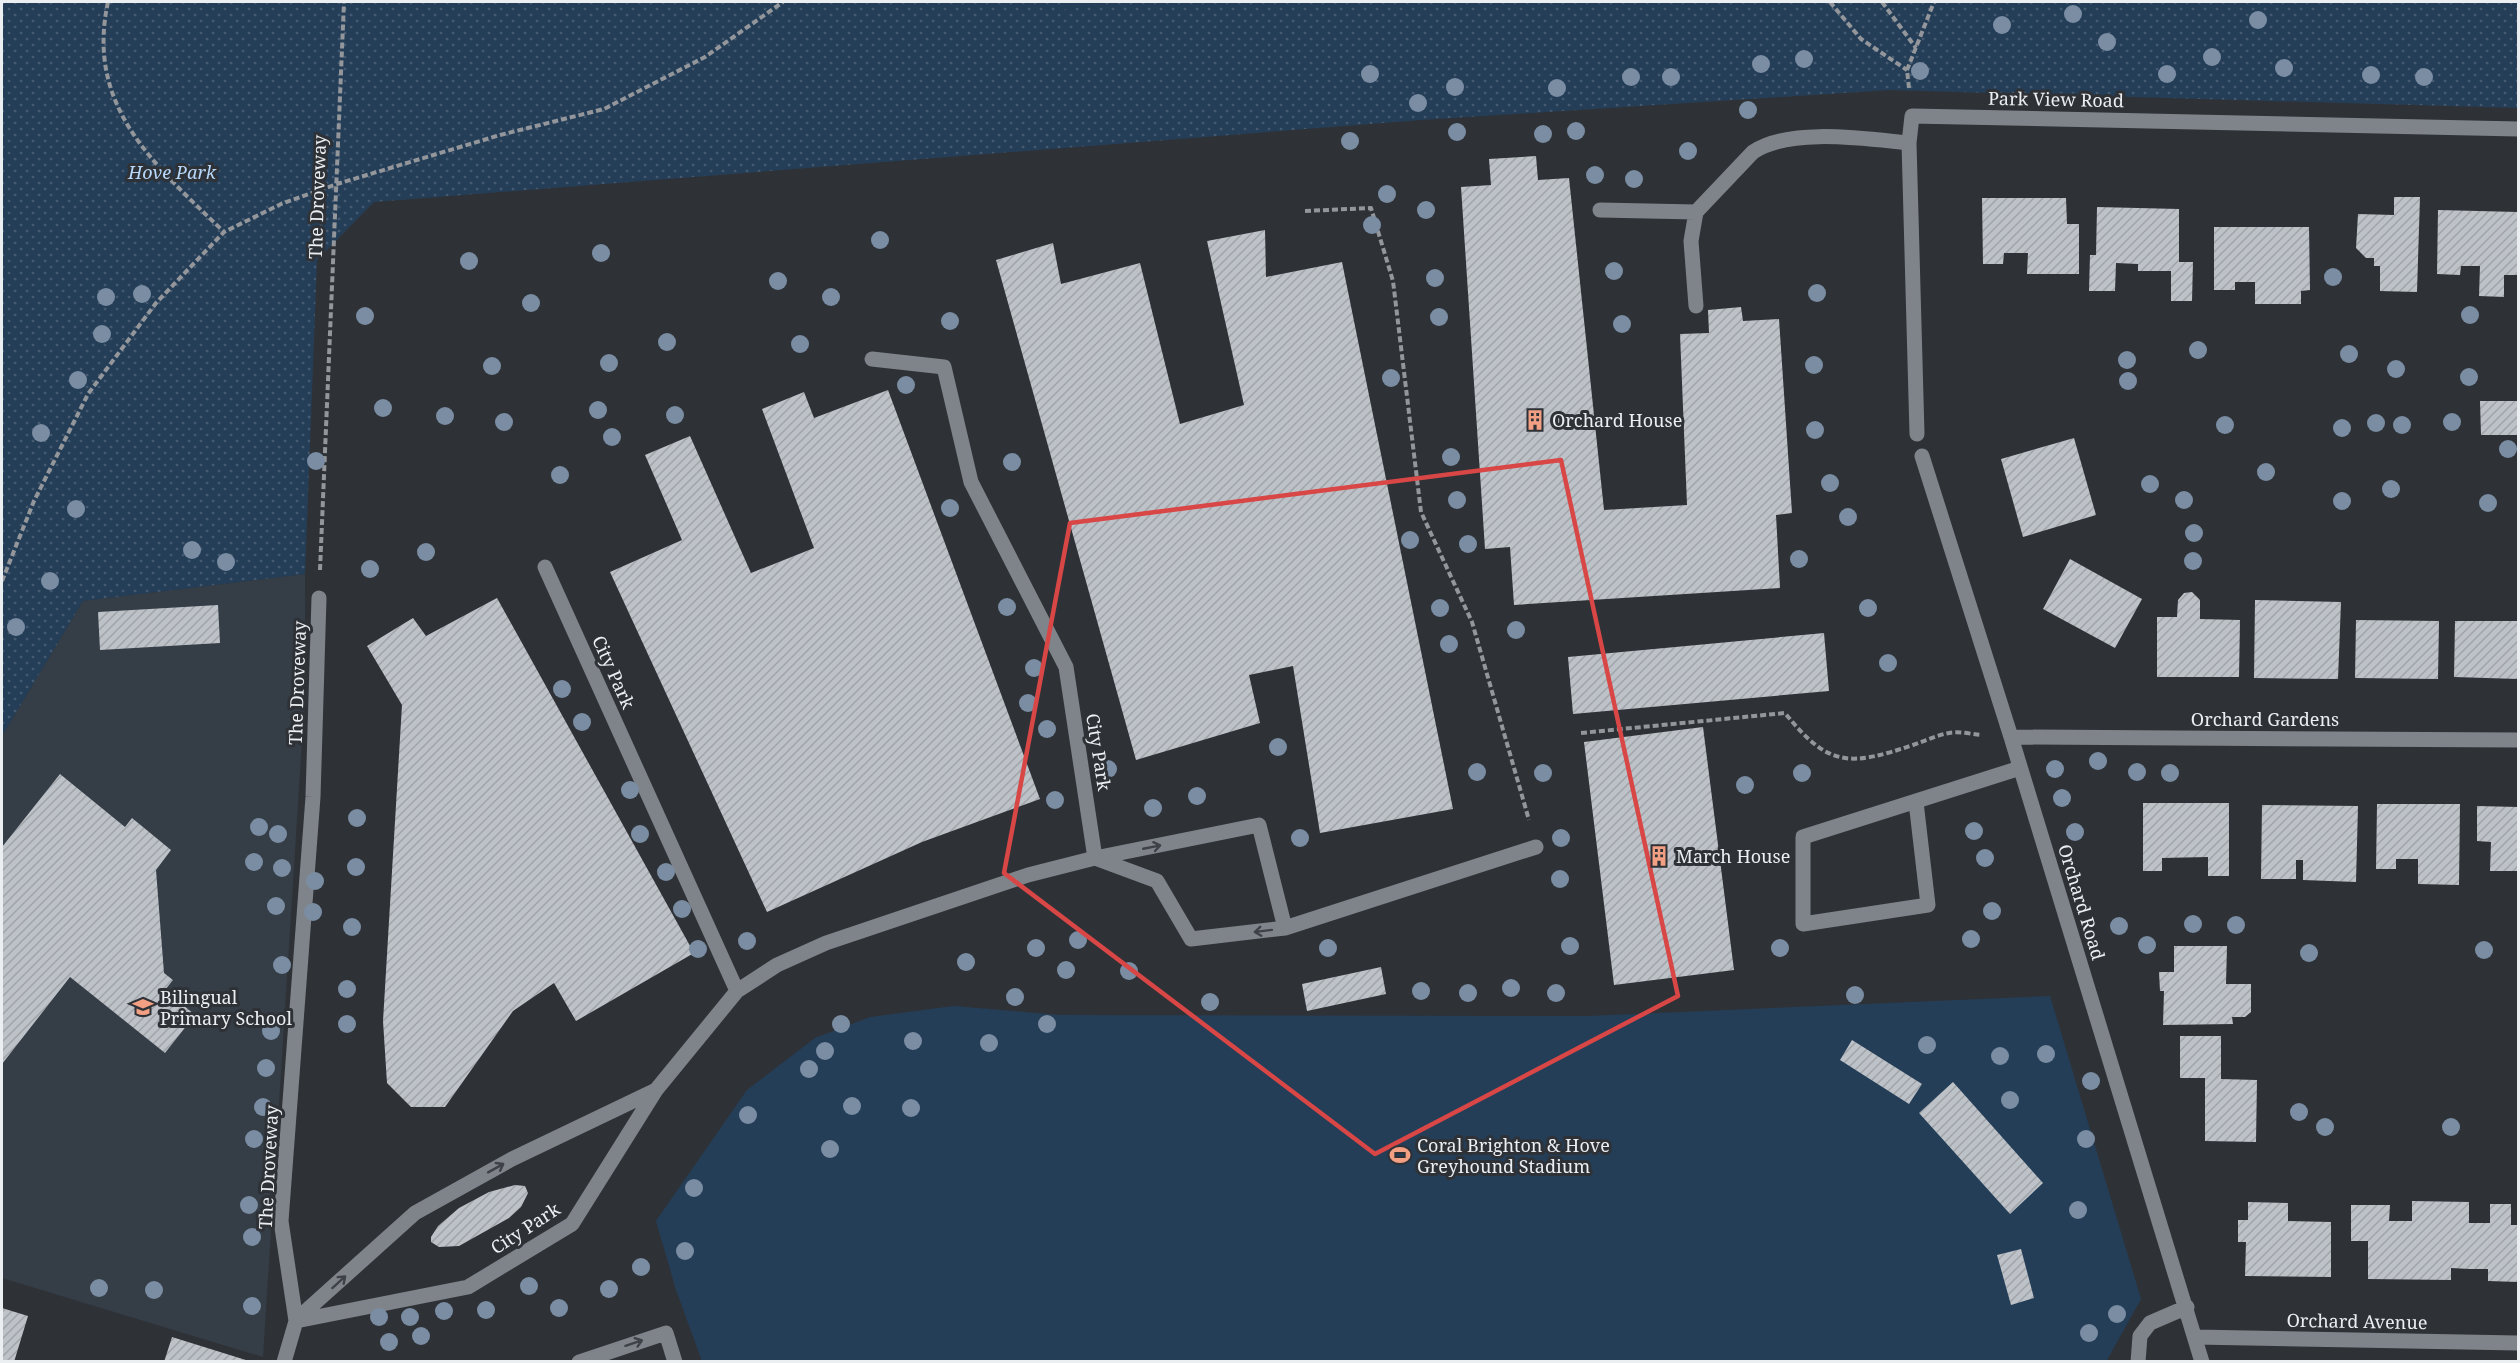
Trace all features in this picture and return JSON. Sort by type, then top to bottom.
[{"type":"street","name":"Park View Road","points":[[1912,116],[2518,129]]},
{"type":"street","points":[[1912,116],[1910,143],[1917,434]]},
{"type":"street","points":[[1696,306],[1691,241],[1696,212],[1760,147],[1793,140],[1835,136],[1910,143]]},
{"type":"street","points":[[1600,210],[1696,212]]},
{"type":"street","name":"City Park","points":[[296,1321],[468,1287],[572,1224],[656,1090],[737,991],[777,965],[826,943],[1028,875],[1095,858],[1066,667],[971,482],[944,367],[872,359]]},
{"type":"street","name":"Orchard Road","points":[[1922,456],[2012,736],[2202,1362]]},
{"type":"street","name":"City Park","points":[[545,567],[737,991]]},
{"type":"street","name":"The Droveway","points":[[284,1362],[296,1321],[281,1221],[314,797],[319,598]]},
{"type":"street","name":"Orchard Gardens","points":[[2012,736],[2518,740]]},
{"type":"street","points":[[1916,801],[1928,905],[1803,924],[1803,837],[1916,801],[2020,768]]},
{"type":"street","points":[[1095,858],[1259,825],[1285,928]]},
{"type":"street","points":[[1095,858],[1157,881],[1191,939],[1285,928],[1536,847]]},
{"type":"street","points":[[296,1321],[415,1213],[512,1159],[656,1090]]},
{"type":"street","points":[[2138,1362],[2140,1335],[2150,1323],[2187,1308]]},
{"type":"street","points":[[579,1362],[666,1333],[675,1362]]},
{"type":"street","name":"Orchard Avenue","points":[[2195,1337],[2518,1343]]},
{"type":"path","points":[[108,2],[104,24],[105,62],[108,84],[117,108],[131,132],[154,160],[224,232]]},
{"type":"path","name":"The Droveway","points":[[319,598],[344,2]]},
{"type":"path","points":[[2,581],[34,501],[88,394],[156,303],[224,232],[281,204],[337,184],[500,135],[604,109],[705,57],[783,2]]},
{"type":"path","points":[[1830,2],[1861,39],[1907,70]]},
{"type":"path","points":[[1882,2],[1916,48]]},
{"type":"path","points":[[1912,116],[1907,70],[1934,2]]},
{"type":"path","points":[[1305,211],[1371,208],[1393,281],[1420,512],[1472,622],[1536,847]]},
{"type":"path","points":[[1581,733],[1785,713],[1805,738],[1822,750],[1831,755],[1851,759],[1873,758],[1950,733],[2012,736]]},
{"type":"highlighted area","points":[[1561,460],[1678,996],[1375,1154],[1004,873],[1070,523]]},
{"type":"shaded area","name":"Bilingual Primary School","points":[[305,574],[305,693],[263,1357],[2,1278],[2,736],[83,601]]},
{"type":"green space","name":"Hove Park","points":[[2,2],[2518,2],[2518,108],[1890,90],[1421,120],[374,202],[317,260],[305,574],[83,601],[2,736]]},
{"type":"green space","points":[[1060,2],[1109,2],[1062,10]]},
{"type":"green space","name":"Coral Brighton & Hove Greyhound Stadium","points":[[2050,996],[2141,1299],[2106,1362],[702,1361],[676,1290],[656,1221],[747,1090],[815,1038],[870,1017],[954,1006],[1059,1015],[1588,1016]]},
{"type":"building","name":"Orchard House","points":[[1536,156],[1538,180],[1569,178],[1604,510],[1687,505],[1680,334],[1709,333],[1708,310],[1741,307],[1743,321],[1779,319],[1792,513],[1776,515],[1780,588],[1514,605],[1510,547],[1485,549],[1461,187],[1491,185],[1489,159]]},
{"type":"building","points":[[2394,197],[2420,197],[2417,292],[2380,291],[2380,266],[2374,266],[2374,258],[2366,258],[2356,248],[2358,214],[2394,215]]},
{"type":"building","points":[[1982,198],[2066,198],[2067,224],[2079,224],[2079,274],[2027,274],[2028,253],[2004,253],[2003,264],[1983,264]]},
{"type":"building","points":[[2097,207],[2179,209],[2179,262],[2193,262],[2192,301],[2171,301],[2171,271],[2138,271],[2138,264],[2116,263],[2115,291],[2089,291],[2090,255],[2096,255]]},
{"type":"building","points":[[2438,210],[2518,212],[2518,275],[2504,275],[2504,297],[2479,296],[2480,266],[2461,266],[2460,275],[2437,274]]},
{"type":"building","points":[[2214,227],[2309,227],[2310,290],[2301,291],[2301,304],[2255,304],[2255,282],[2235,282],[2235,290],[2214,290]]},
{"type":"building","points":[[1265,230],[1266,277],[1342,262],[1453,809],[1320,833],[1293,666],[1249,675],[1260,723],[1136,760],[996,260],[1053,243],[1061,284],[1140,263],[1180,424],[1244,405],[1207,241]]},
{"type":"building","points":[[888,390],[1040,799],[922,842],[767,912],[610,572],[682,540],[645,455],[690,436],[751,573],[814,548],[762,409],[804,392],[814,418]]},
{"type":"building","points":[[2480,401],[2518,401],[2518,435],[2481,435]]},
{"type":"building","points":[[2074,438],[2096,515],[2023,537],[2001,459]]},
{"type":"building","points":[[2070,559],[2142,599],[2115,648],[2043,609]]},
{"type":"building","points":[[2192,592],[2200,600],[2200,619],[2240,620],[2239,677],[2157,677],[2157,617],[2177,617],[2178,600],[2184,593]]},
{"type":"building","points":[[497,598],[694,953],[576,1021],[554,983],[513,1011],[445,1107],[411,1107],[387,1083],[383,1021],[402,705],[367,646],[413,618],[426,636]]},
{"type":"building","points":[[2255,600],[2341,602],[2338,679],[2254,678]]},
{"type":"building","points":[[218,605],[220,643],[100,650],[98,612]]},
{"type":"building","points":[[2356,620],[2439,621],[2438,679],[2355,678]]},
{"type":"building","points":[[2455,621],[2518,621],[2518,679],[2454,677]]},
{"type":"building","points":[[1824,633],[1829,691],[1573,714],[1568,657]]},
{"type":"building","name":"March House","points":[[1703,727],[1734,970],[1614,985],[1584,742]]},
{"type":"building","points":[[60,774],[125,827],[132,818],[171,850],[156,870],[164,973],[173,980],[165,990],[195,1015],[165,1053],[70,977],[2,1064],[2,847]]},
{"type":"building","points":[[2143,803],[2229,803],[2229,876],[2208,876],[2208,857],[2162,858],[2162,871],[2143,871]]},
{"type":"building","points":[[2377,804],[2460,804],[2459,885],[2418,884],[2418,859],[2396,859],[2396,869],[2376,869]]},
{"type":"building","points":[[2262,805],[2358,806],[2356,882],[2303,880],[2303,860],[2296,860],[2296,879],[2261,879]]},
{"type":"building","points":[[2477,806],[2518,807],[2518,871],[2490,871],[2491,842],[2477,841]]},
{"type":"building","points":[[2174,946],[2227,946],[2226,984],[2251,984],[2251,1012],[2245,1017],[2232,1017],[2233,1024],[2163,1025],[2164,991],[2160,991],[2159,972],[2174,972]]},
{"type":"building","points":[[1381,967],[1386,994],[1307,1011],[1302,984]]},
{"type":"building","points":[[2180,1036],[2221,1036],[2221,1079],[2257,1080],[2256,1142],[2205,1141],[2205,1078],[2180,1078]]},
{"type":"building","points":[[1852,1040],[1922,1084],[1909,1104],[1840,1060]]},
{"type":"building","points":[[1953,1082],[2043,1183],[2010,1214],[1919,1113]]},
{"type":"building","points":[[515,1185],[525,1186],[528,1193],[521,1207],[509,1218],[459,1246],[439,1247],[431,1242],[431,1237],[438,1226],[459,1208],[489,1192]]},
{"type":"building","points":[[2412,1201],[2469,1202],[2469,1223],[2490,1223],[2490,1204],[2511,1204],[2511,1225],[2518,1225],[2518,1282],[2488,1281],[2488,1269],[2451,1268],[2451,1280],[2368,1279],[2368,1241],[2351,1241],[2351,1205],[2390,1205],[2389,1221],[2412,1221]]},
{"type":"building","points":[[2248,1202],[2288,1203],[2288,1221],[2331,1222],[2331,1277],[2245,1276],[2246,1242],[2238,1242],[2238,1220],[2248,1220]]},
{"type":"building","points":[[2021,1249],[2034,1298],[2011,1305],[1997,1255]]},
{"type":"building","points":[[2,1308],[28,1316],[14,1362],[2,1362]]},
{"type":"building","points":[[172,1337],[249,1361],[164,1362]]},
{"type":"place","name":"Orchard House","points":[[1535,420]]},
{"type":"place","name":"March House","points":[[1659,856]]},
{"type":"place","name":"Bilingual Primary School","points":[[143,1007]]},
{"type":"place","name":"Coral Brighton & Hove Greyhound Stadium","points":[[1400,1155]]}]
